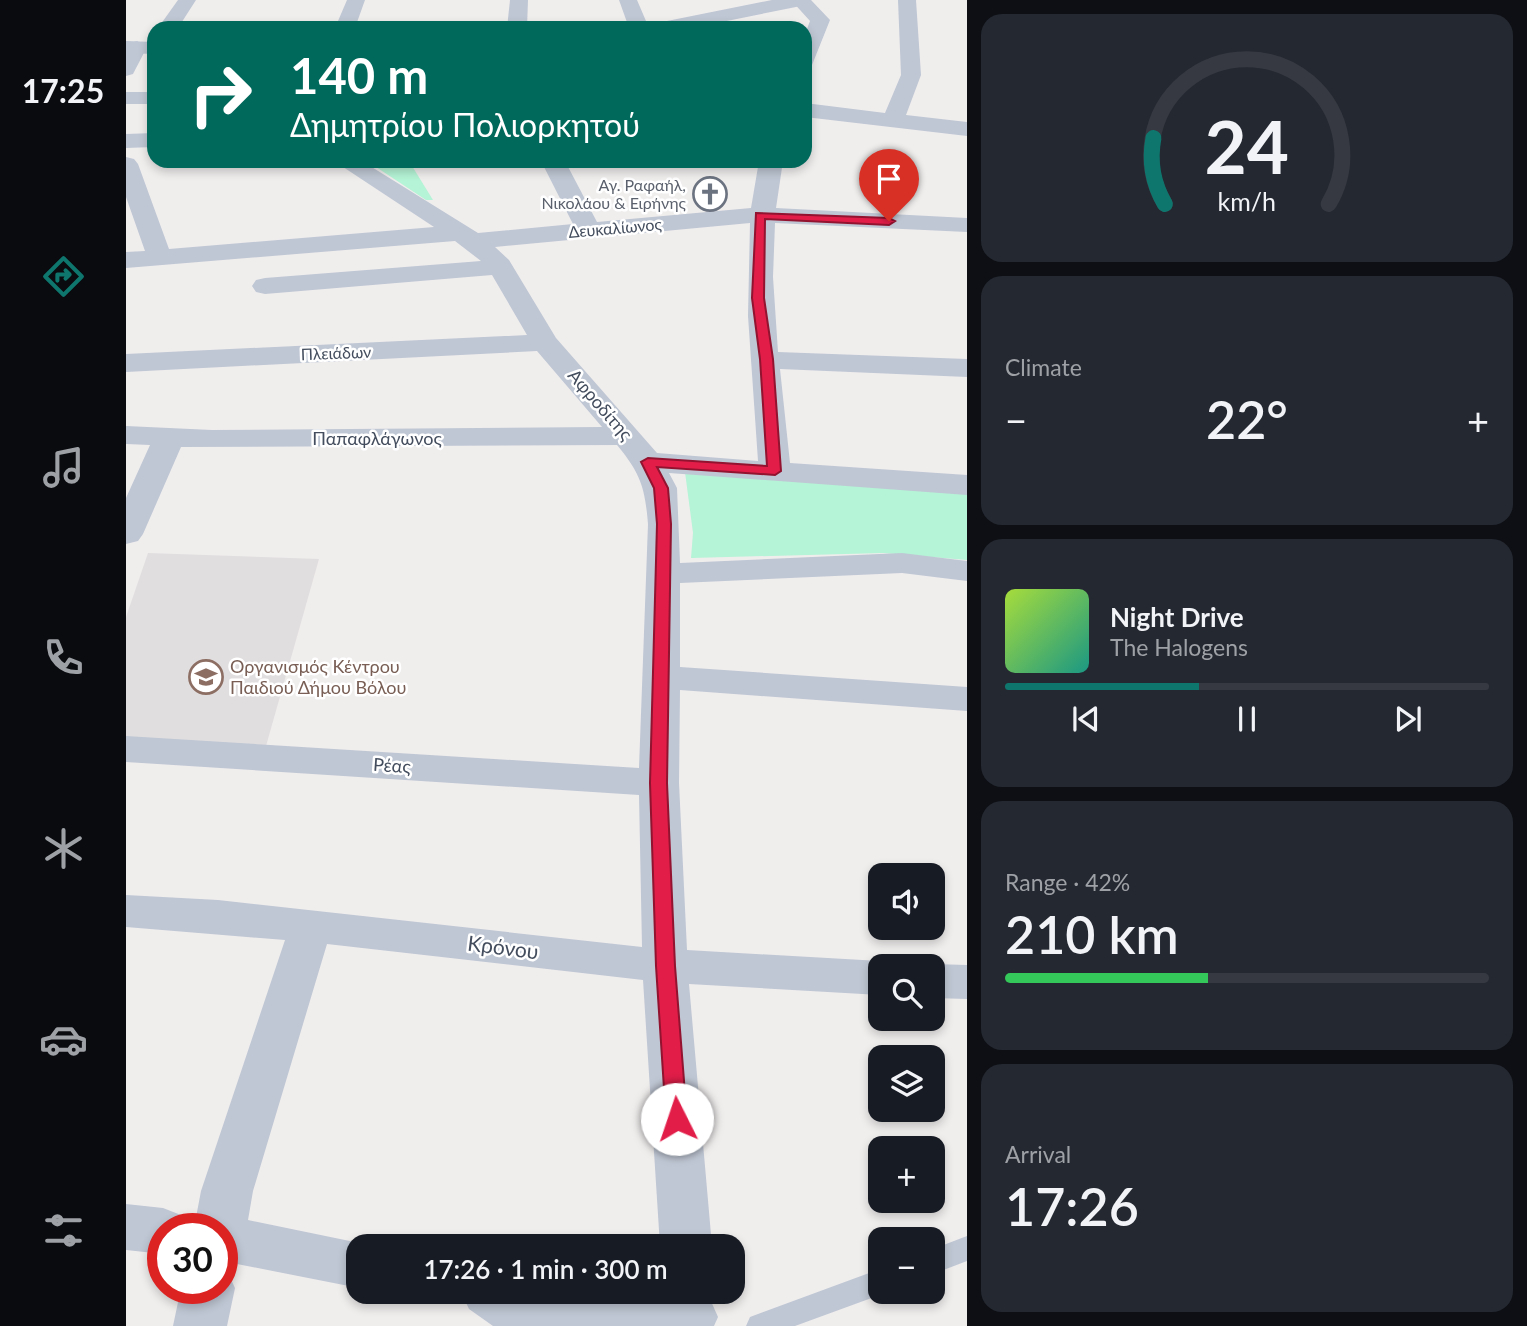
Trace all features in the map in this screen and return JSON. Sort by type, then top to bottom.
[{"type":"street","points":[[173,21],[187,0]]},
{"type":"street","points":[[348,21],[356,0]]},
{"type":"street","points":[[518,21],[519,0]]},
{"type":"street","points":[[628,0],[636,21]]},
{"type":"street","points":[[696,21],[800,0],[820,20],[812,42]]},
{"type":"street","points":[[893,120],[911,75],[907,0]]},
{"type":"street","points":[[126,70],[139,47]]},
{"type":"street","points":[[126,97],[147,97]]},
{"type":"street","points":[[812,111],[967,130]]},
{"type":"street","points":[[126,141],[147,141]]},
{"type":"street","points":[[126,164],[160,258]]},
{"type":"street","name":"Αφροδίτης","points":[[357,168],[466,237],[500,267],[545,342],[638,449],[661,488],[662,677],[659,783],[665,966],[685,1234]]},
{"type":"street","points":[[557,168],[589,231]]},
{"type":"street","points":[[770,168],[760,215],[758,298],[767,359],[775,471]]},
{"type":"street","name":"Δευκαλίωνος","points":[[126,260],[303,245],[589,231],[760,215],[967,225]]},
{"type":"street","points":[[303,245],[309,283]]},
{"type":"street","points":[[265,286],[500,267]]},
{"type":"street","name":"Πλειάδων","points":[[126,363],[545,342]]},
{"type":"street","points":[[767,359],[967,368]]},
{"type":"street","name":"Παπαφλάγωνος","points":[[126,435],[638,449],[775,471],[967,485]]},
{"type":"street","points":[[126,534],[169,438]]},
{"type":"street","points":[[662,574],[902,563],[967,570]]},
{"type":"street","points":[[662,677],[967,699]]},
{"type":"street","name":"Ρέας","points":[[126,749],[659,783]]},
{"type":"street","name":"Κρόνου","points":[[126,911],[311,926],[665,966],[868,977]]},
{"type":"street","points":[[223,1213],[311,926]]},
{"type":"street","points":[[945,981],[967,982]]},
{"type":"street","points":[[126,1227],[147,1229]]},
{"type":"street","points":[[238,1241],[346,1262]]},
{"type":"street","points":[[200,1326],[205,1304]]},
{"type":"street","points":[[487,1304],[488,1326]]},
{"type":"street","points":[[505,1304],[517,1312],[538,1317],[691,1311]]},
{"type":"lane","points":[[945,1257],[967,1248]]},
{"type":"lane","points":[[760,1326],[868,1286]]},
{"type":"shaded area","name":"Οργανισμός Κέντρου Παιδιού Δήμου Βόλου","points":[[148,553],[319,559],[266,746],[126,737],[126,617]]},
{"type":"green space","points":[[378,168],[413,168],[433,200],[426,200]]},
{"type":"green space","points":[[685,472],[967,493],[967,560],[883,553],[691,558],[693,533]]},
{"type":"place","name":"Αγ. Ραφαήλ, Νικολάου & Ειρήνης","points":[[710,194]]},
{"type":"place","name":"Οργανισμός Κέντρου Παιδιού Δήμου Βόλου","points":[[206,677]]},
{"type":"route","points":[[677,1119],[665,966],[659,783],[664,524],[661,488],[648,462],[775,471],[767,359],[758,298],[760,215],[889,221]]}]
